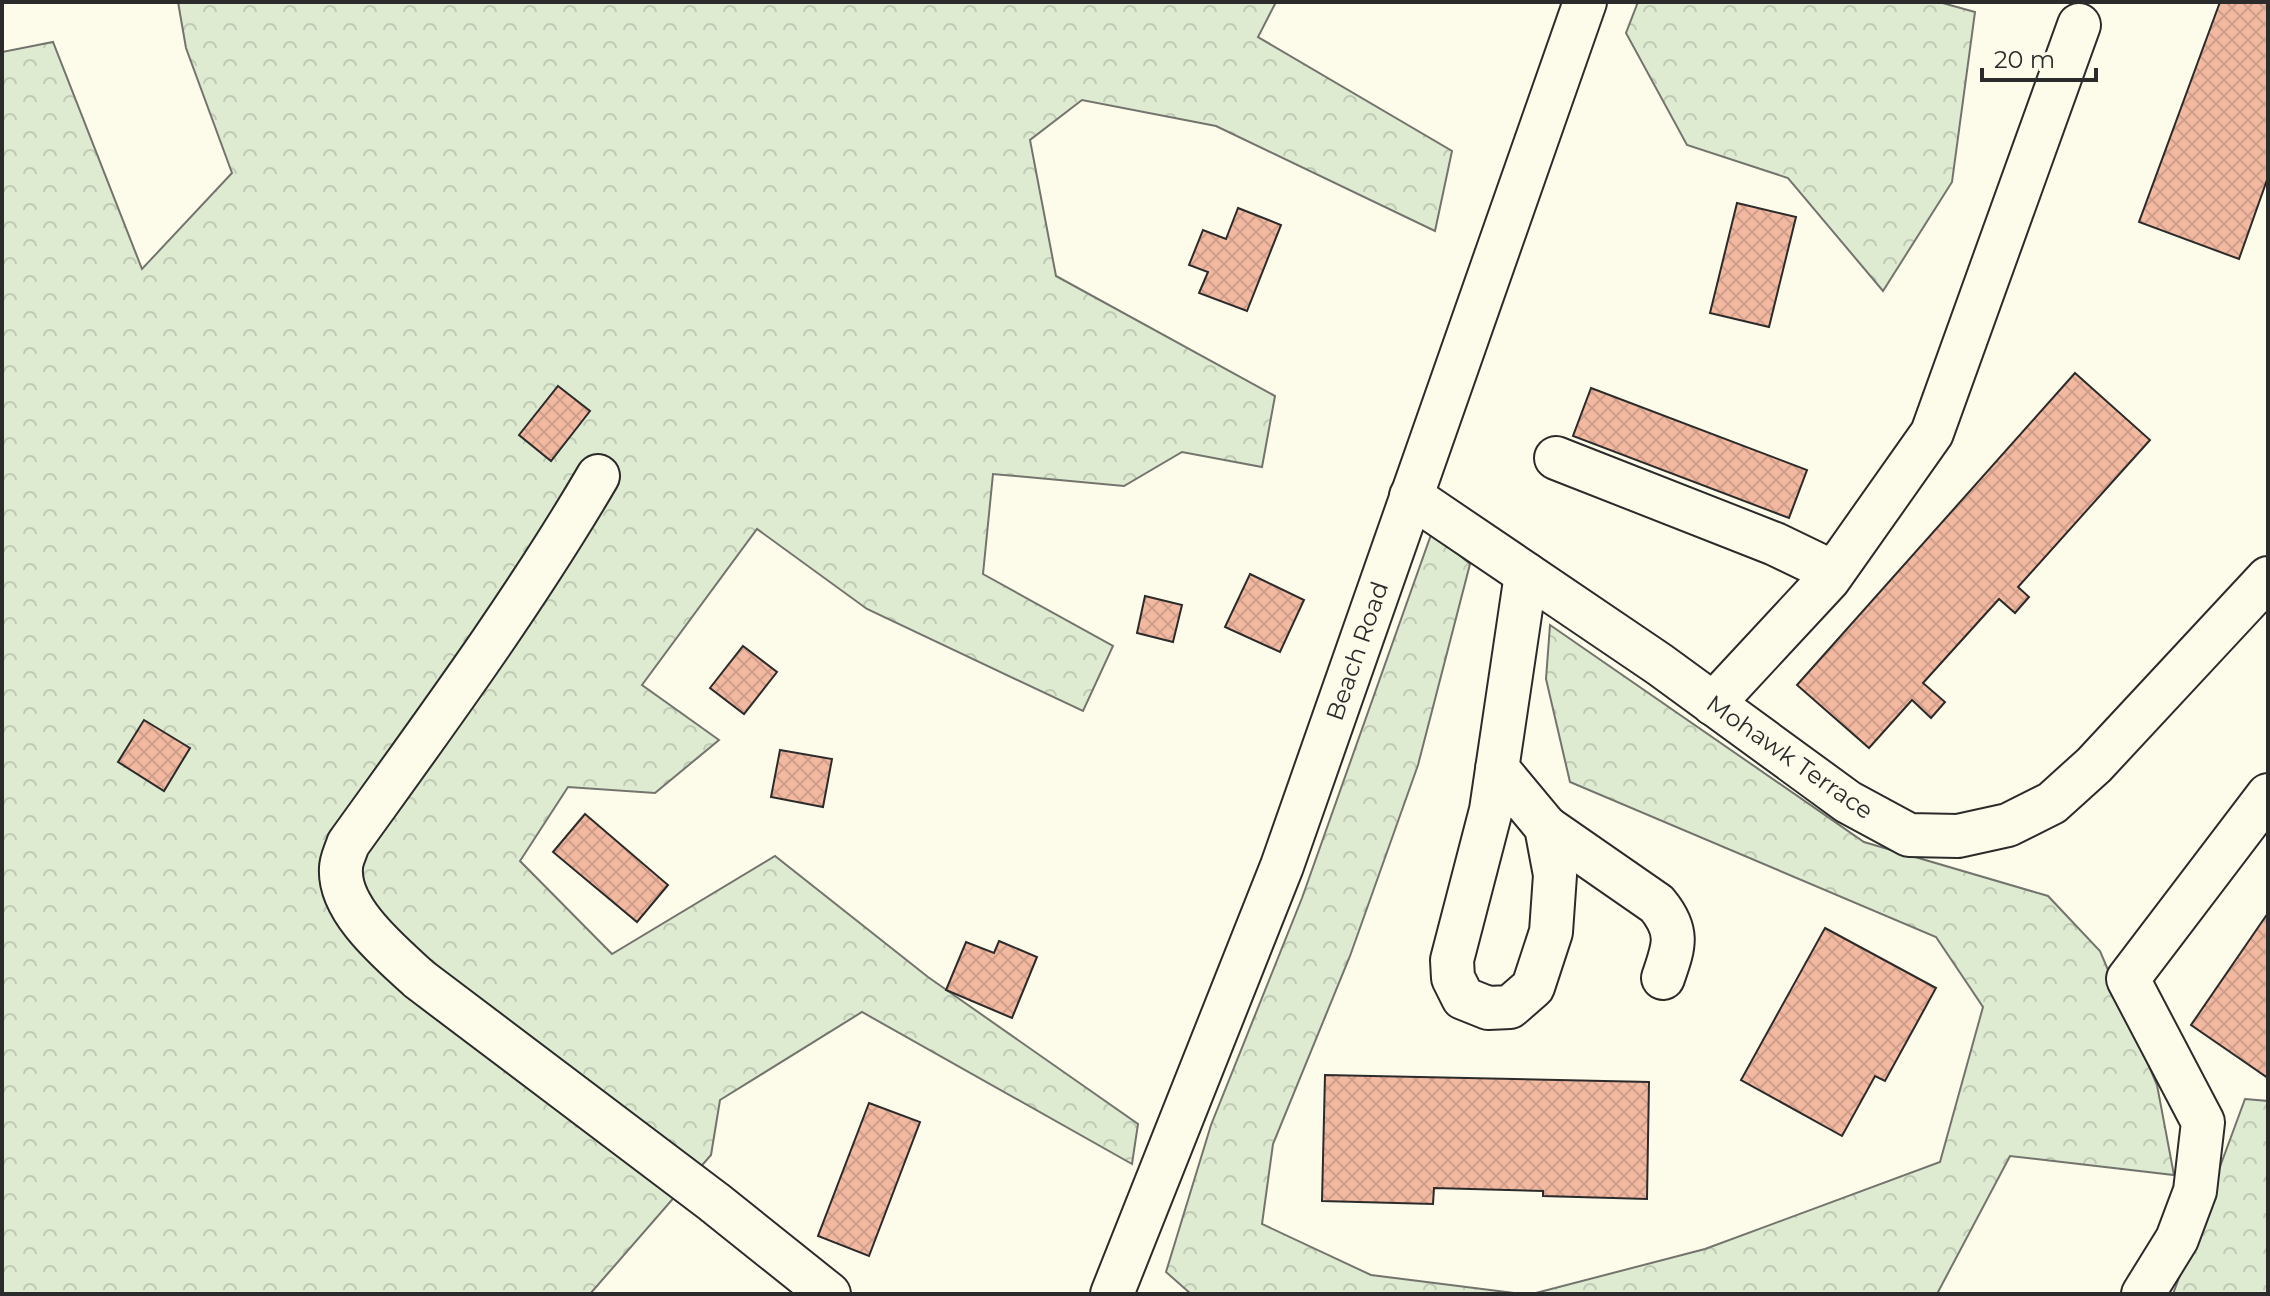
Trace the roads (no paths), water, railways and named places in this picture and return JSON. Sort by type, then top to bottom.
[{"type":"street","name":"Beach Road","points":[[1112,1294],[1282,866],[1585,2]]},
{"type":"street","points":[[1713,704],[1833,572],[1932,433],[2079,25]]},
{"type":"street","points":[[1556,458],[1775,544],[1833,572]]},
{"type":"street","points":[[598,476],[549,560],[348,844],[340,868],[343,886],[352,908],[375,937],[419,979],[702,1193],[829,1294]]},
{"type":"street","name":"Mohawk Terrace","points":[[1411,496],[1713,704],[1848,802],[1909,835],[1958,836],[2008,825],[2052,803],[2094,765],[2268,578]]},
{"type":"street","points":[[1526,574],[1491,810],[1452,960],[1453,978],[1463,998],[1488,1008],[1510,1007],[1533,987],[1551,932],[1555,875],[1546,827]]},
{"type":"street","points":[[1497,768],[1546,827],[1657,904],[1668,917],[1674,932],[1674,947],[1663,978]]},
{"type":"street","points":[[2143,1294],[2177,1239],[2195,1191],[2203,1122],[2128,979],[2268,795]]}]
